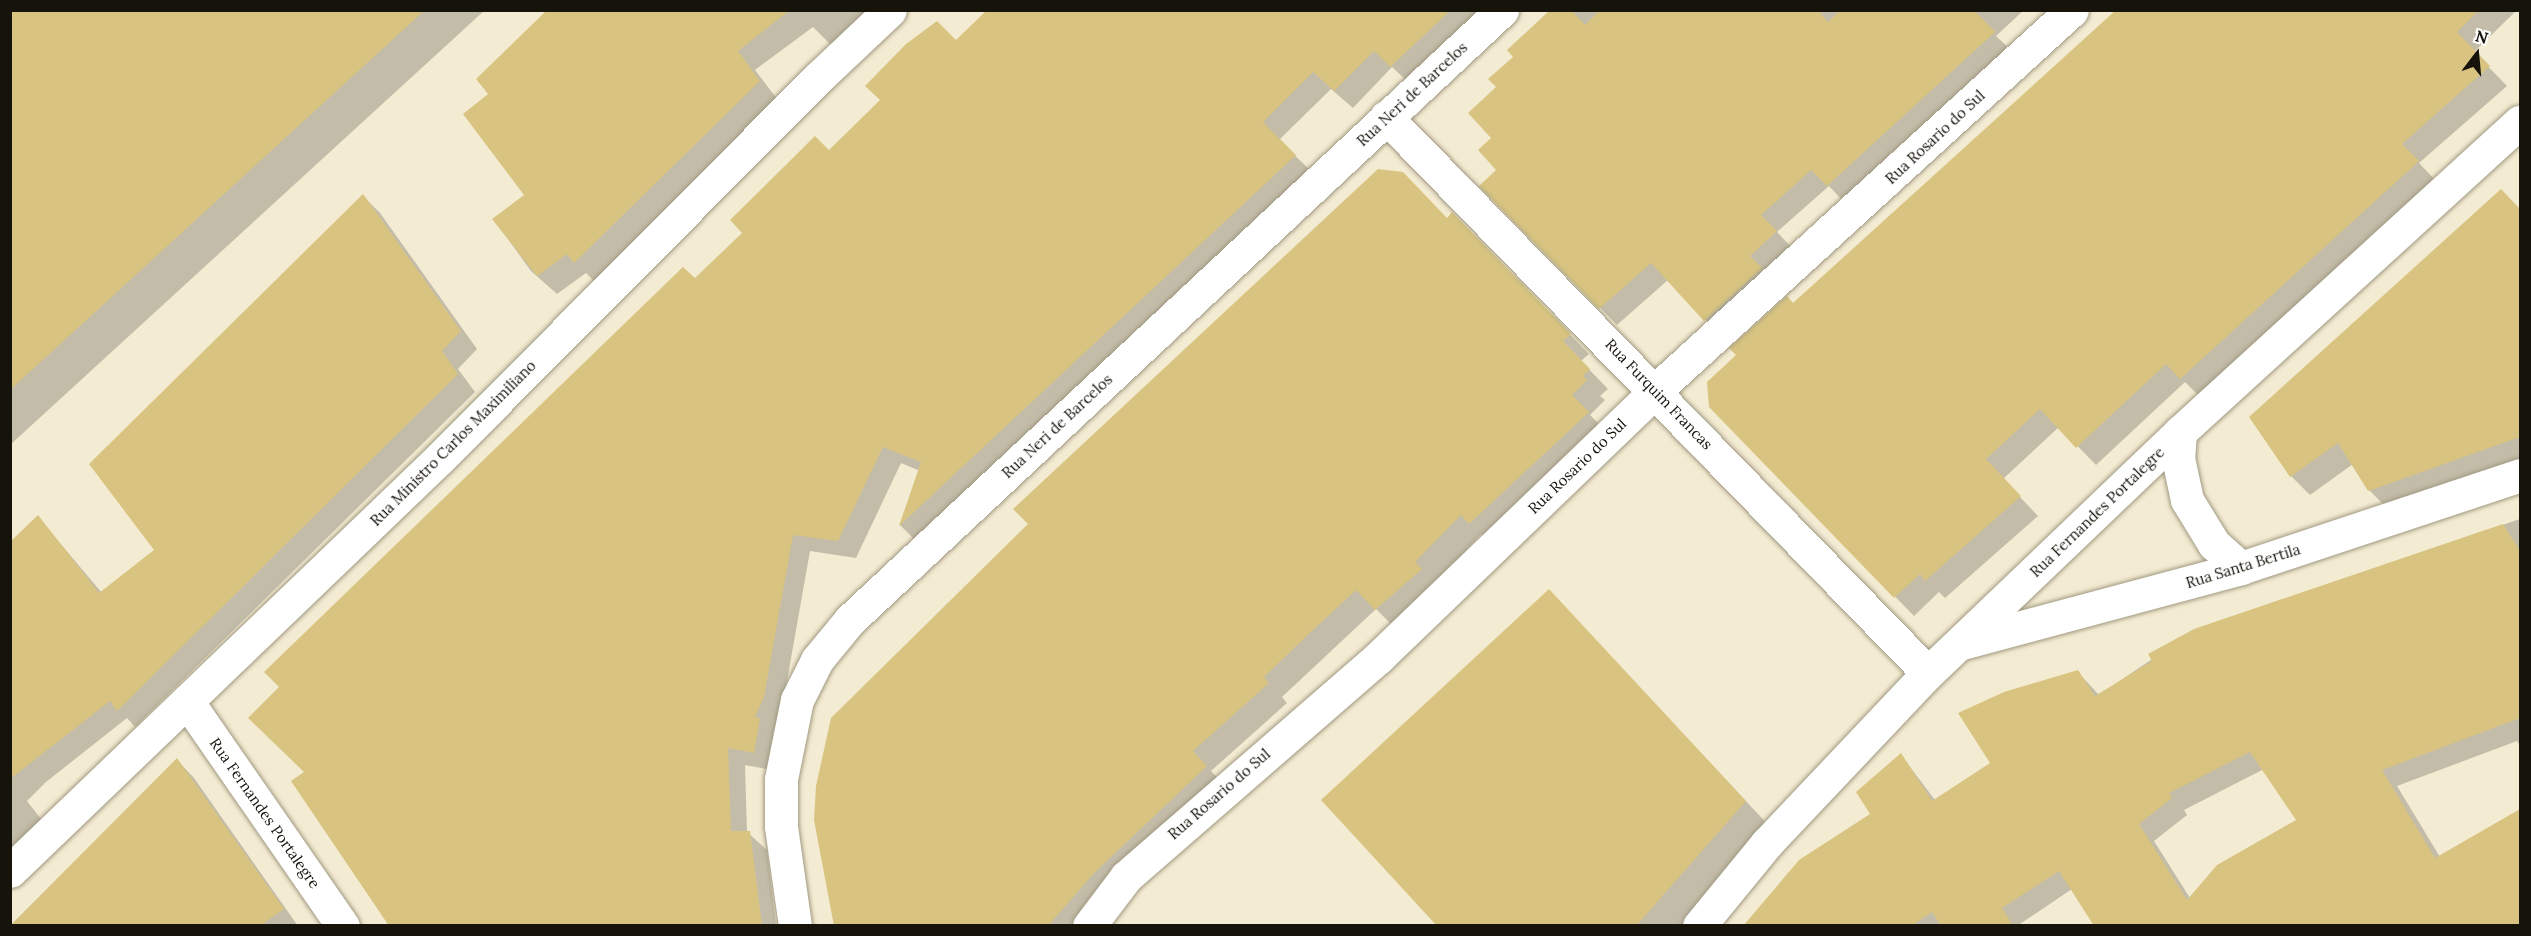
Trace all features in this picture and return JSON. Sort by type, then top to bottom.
[{"type":"street","name":"Rua Ministro Carlos Maximiliano","points":[[10,871],[440,458],[809,87],[891,10]]},
{"type":"street","name":"Rua Neri de Barcelos","points":[[795,926],[781,826],[782,779],[797,700],[817,660],[850,620],[1502,10]]},
{"type":"street","name":"Rua Rosario do Sul","points":[[1089,926],[1126,877],[1213,797],[1379,657],[1656,390],[2072,10]]},
{"type":"street","name":"Rua Furquim Francas","points":[[1386,117],[1656,390],[1928,673]]},
{"type":"street","name":"Rua Fernandes Portalegre","points":[[1699,926],[1767,843],[1928,673],[1961,644],[2180,432],[2520,122]]},
{"type":"street","points":[[2180,432],[2178,458],[2187,500],[2214,544],[2241,568]]},
{"type":"street","name":"Rua Santa Bertila","points":[[1961,644],[2241,568],[2520,475]]},
{"type":"street","name":"Rua Fernandes Portalegre","points":[[187,701],[343,926]]},
{"type":"building","points":[[10,10],[425,10],[10,390]]},
{"type":"building","points":[[547,10],[790,10],[738,51],[760,81],[574,263],[567,254],[537,276],[492,219],[524,195],[463,114],[488,94],[476,79]]},
{"type":"building","points":[[987,10],[1451,10],[1390,67],[1374,51],[1334,91],[1313,72],[1263,122],[1296,155],[899,526],[921,462],[883,447],[838,541],[793,535],[764,697],[755,717],[760,719],[754,753],[728,748],[731,831],[750,831],[762,926],[389,926],[291,781],[304,772],[248,718],[279,687],[264,672],[683,267],[695,278],[742,233],[730,220],[815,136],[829,150],[880,100],[865,86],[906,44],[937,21],[956,40]]},
{"type":"building","points":[[1550,10],[1571,10],[1585,25],[1600,10],[1818,10],[1828,22],[1841,10],[1974,10],[1995,32],[1827,186],[1811,170],[1761,215],[1777,231],[1750,256],[1762,268],[1704,321],[1651,263],[1599,309],[1479,186],[1496,170],[1478,150],[1491,138],[1468,113],[1496,87],[1488,79],[1513,57],[1507,50]]},
{"type":"building","points":[[2116,10],[2479,10],[2457,32],[2490,66],[2402,144],[2419,161],[2180,379],[2166,364],[2076,448],[2040,409],[1986,459],[2021,496],[1925,581],[1920,574],[1894,598],[1709,407],[1707,382],[1736,355],[1729,348],[1787,296],[1793,303]]},
{"type":"building","points":[[1378,169],[1403,172],[1447,218],[1452,212],[1571,334],[1563,341],[1590,369],[1583,376],[1587,380],[1572,395],[1589,412],[1469,524],[1461,515],[1415,562],[1422,569],[1375,610],[1356,590],[1314,629],[1264,677],[1269,683],[1193,751],[1207,766],[1094,873],[1048,926],[834,926],[814,820],[816,786],[831,718],[1028,524],[1013,509]]},
{"type":"building","points":[[2501,189],[2520,209],[2520,437],[2368,491],[2338,443],[2290,477],[2249,417]]},
{"type":"building","points":[[363,194],[461,331],[442,351],[458,374],[117,711],[110,701],[10,779],[10,542],[38,515],[99,593],[154,550],[89,464]]},
{"type":"building","points":[[2503,524],[2520,551],[2520,718],[2382,770],[2435,858],[2520,809],[2520,926],[2094,926],[2059,871],[2002,908],[2013,926],[1941,926],[1932,912],[1911,926],[1743,926],[1799,860],[1870,814],[1856,792],[1901,753],[1932,801],[1990,763],[1958,713],[2004,692],[2078,670],[2095,696],[2152,661],[2148,654],[2194,629]],"holes":[[[2250,752],[2296,820],[2217,865],[2187,900],[2139,824],[2172,798],[2169,793]]]},
{"type":"building","points":[[1549,589],[1746,801],[1636,926],[1437,926],[1321,800]]},
{"type":"building","points":[[177,758],[284,909],[260,926],[10,926]]}]
